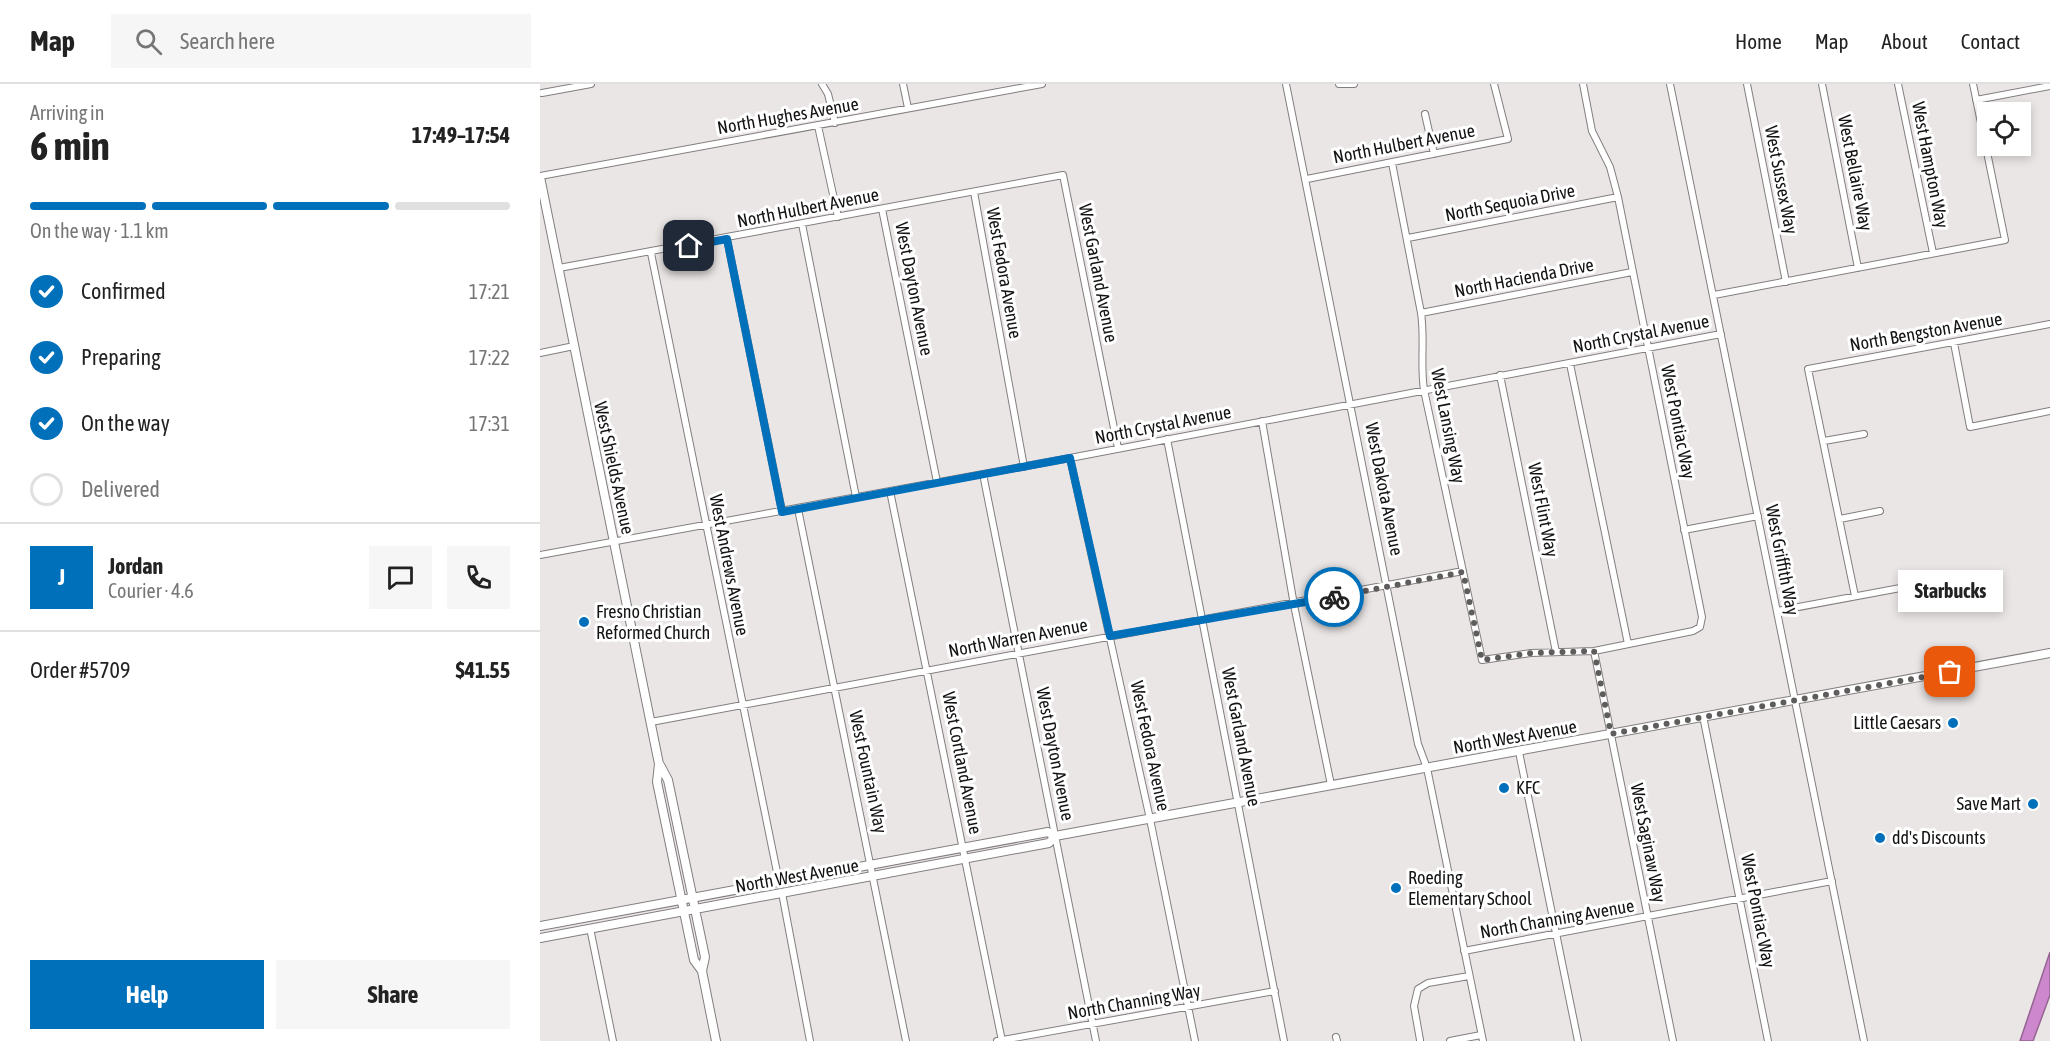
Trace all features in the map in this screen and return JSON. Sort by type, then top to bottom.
[{"type":"main road","name":"West Shields Avenue","points":[[540,177],[651,722],[659,764],[657,782],[694,960],[702,971]]},
{"type":"main road","name":"North West Avenue","points":[[540,938],[1049,843],[1055,836],[2050,653]]},
{"type":"main road","name":"West Shields Avenue","points":[[659,764],[668,780],[693,897],[705,957],[702,971],[716,1041]]},
{"type":"main road","name":"North West Avenue","points":[[540,926],[1048,832],[1055,836]]},
{"type":"street","points":[[542,93],[591,84]]},
{"type":"street","points":[[822,84],[828,94],[835,123]]},
{"type":"street","points":[[903,84],[908,108]]},
{"type":"street","name":"North Hughes Avenue","points":[[540,177],[1042,84]]},
{"type":"street","points":[[1286,85],[1295,84]]},
{"type":"street","points":[[1338,84],[1354,84]]},
{"type":"street","name":"North Hulbert Avenue","points":[[1307,180],[1508,139],[1496,84]]},
{"type":"street","name":"West Pontiac Way","points":[[1583,84],[1592,131],[1610,167],[1618,197],[1702,617],[1700,627],[1628,644]]},
{"type":"street","name":"West Griffith Way","points":[[1670,84],[1864,1041]]},
{"type":"street","name":"West Sussex Way","points":[[1747,84],[1786,282]]},
{"type":"street","name":"West Bellaire Way","points":[[1822,84],[1858,268]]},
{"type":"street","name":"West Hampton Way","points":[[1898,84],[1933,253]]},
{"type":"street","points":[[1973,84],[1976,100],[2050,85]]},
{"type":"street","name":"West Dakota Avenue","points":[[1286,85],[1307,180],[1418,744],[1427,768],[1482,1038]]},
{"type":"street","name":"North Crystal Avenue","points":[[1714,295],[2005,240],[1976,100]]},
{"type":"street","points":[[1425,114],[1434,154]]},
{"type":"street","points":[[818,126],[838,217]]},
{"type":"street","name":"West Lansing Way","points":[[1392,163],[1421,313],[1424,336],[1420,366],[1424,390],[1482,660],[1556,652]]},
{"type":"street","name":"North Hulbert Avenue","points":[[559,268],[727,239],[1063,175]]},
{"type":"street","name":"West Garland Avenue","points":[[1063,175],[1118,448]]},
{"type":"street","name":"West Fedora Avenue","points":[[974,192],[1024,467]]},
{"type":"street","name":"North Sequoia Drive","points":[[1408,238],[1618,197]]},
{"type":"street","name":"West Dayton Avenue","points":[[882,209],[937,482]]},
{"type":"street","points":[[802,224],[856,497]]},
{"type":"street","points":[[727,239],[782,512]]},
{"type":"street","name":"West Andrews Avenue","points":[[651,253],[779,882]]},
{"type":"street","name":"North Hacienda Drive","points":[[1421,313],[1632,272]]},
{"type":"street","name":"North Bengston Avenue","points":[[1824,441],[1808,369],[2050,324]]},
{"type":"street","name":"North Crystal Avenue","points":[[540,555],[1024,467],[1721,334]]},
{"type":"street","points":[[1954,343],[1970,427],[2050,411]]},
{"type":"street","points":[[540,353],[574,346]]},
{"type":"street","points":[[1556,652],[1594,651],[1628,644],[1570,364]]},
{"type":"street","name":"West Flint Way","points":[[1500,375],[1556,652]]},
{"type":"street","points":[[1262,421],[1294,605],[1331,785]]},
{"type":"street","points":[[1855,596],[1824,441],[1864,434]]},
{"type":"street","name":"West Garland Avenue","points":[[1167,439],[1284,1041]]},
{"type":"street","name":"West Fedora Avenue","points":[[1070,458],[1150,819],[1195,1041]]},
{"type":"street","name":"West Dayton Avenue","points":[[983,474],[1021,653],[1096,1041]]},
{"type":"street","name":"West Cortland Avenue","points":[[890,491],[928,670],[1000,1041]]},
{"type":"street","name":"West Fountain Way","points":[[798,509],[906,1041]]},
{"type":"street","points":[[1840,519],[1880,511]]},
{"type":"street","points":[[1684,530],[1758,516]]},
{"type":"street","name":"North Warren Avenue","points":[[651,722],[835,686],[1203,619],[1294,605],[1463,572]]},
{"type":"street","points":[[1777,611],[1911,586]]},
{"type":"street","name":"West Saginaw Way","points":[[1594,651],[1673,1041]]},
{"type":"street","name":"West Pontiac Way","points":[[1703,716],[1768,1041]]},
{"type":"street","points":[[1519,752],[1578,1041]]},
{"type":"street","name":"North Channing Avenue","points":[[1464,951],[1832,881]]},
{"type":"street","points":[[782,893],[810,1041]]},
{"type":"street","points":[[590,928],[613,1041]]},
{"type":"street","points":[[1420,1041],[1414,1006],[1418,989],[1428,983],[1469,976]]},
{"type":"street","name":"North Channing Way","points":[[1000,1041],[1275,991]]},
{"type":"street","points":[[1450,1041],[1482,1038]]},
{"type":"shaded area","points":[[2050,952],[2050,995],[2033,1041],[2020,1041]]},
{"type":"way so far","points":[[1334,597],[1463,572],[1482,660],[1531,653],[1594,651],[1611,734],[1950,672]]},
{"type":"place","name":"Fresno Christian Reformed Church","points":[[584,622]]},
{"type":"place","name":"Starbucks","points":[[1950,672]]},
{"type":"place","name":"Little Caesars","points":[[1953,723]]},
{"type":"place","name":"KFC","points":[[1504,788]]},
{"type":"place","name":"Save Mart","points":[[2033,804]]},
{"type":"place","name":"dd's Discounts","points":[[1880,838]]},
{"type":"place","name":"Roeding Elementary School","points":[[1396,888]]},
{"type":"route","points":[[689,246],[727,239],[782,512],[1070,458],[1110,636],[1334,597]]}]
